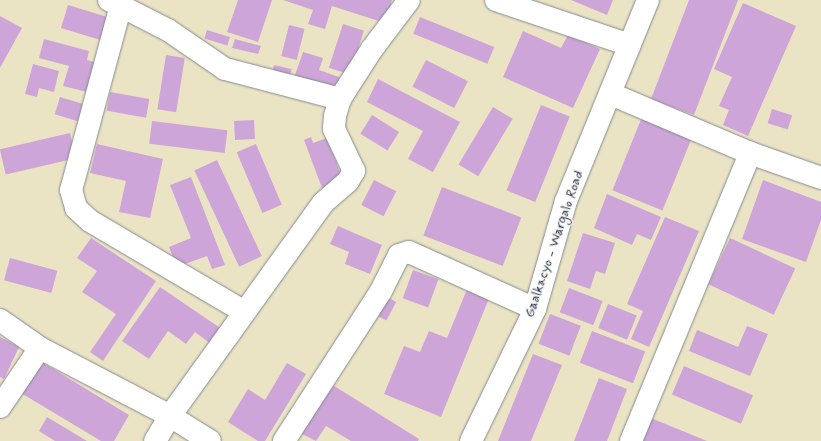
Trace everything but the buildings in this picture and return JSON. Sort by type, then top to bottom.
[{"type":"street","points":[[155,441],[170,416],[243,311],[322,203],[348,181],[354,171],[334,129],[335,116],[340,99],[372,49],[409,0]]},
{"type":"street","points":[[496,0],[630,45]]},
{"type":"street","name":"Gaalkacyo - Wargalo Road","points":[[471,441],[535,309],[566,201],[611,94],[648,0]]},
{"type":"street","points":[[243,311],[90,221],[76,208],[71,190],[115,3],[168,30],[225,70],[340,99]]},
{"type":"street","points":[[611,94],[750,153],[821,178]]},
{"type":"street","points":[[631,441],[750,153]]},
{"type":"street","points":[[284,441],[381,290],[398,255],[409,252],[535,309]]},
{"type":"street","points":[[0,320],[40,348],[170,416],[210,441]]},
{"type":"street","points":[[0,407],[40,348]]}]
